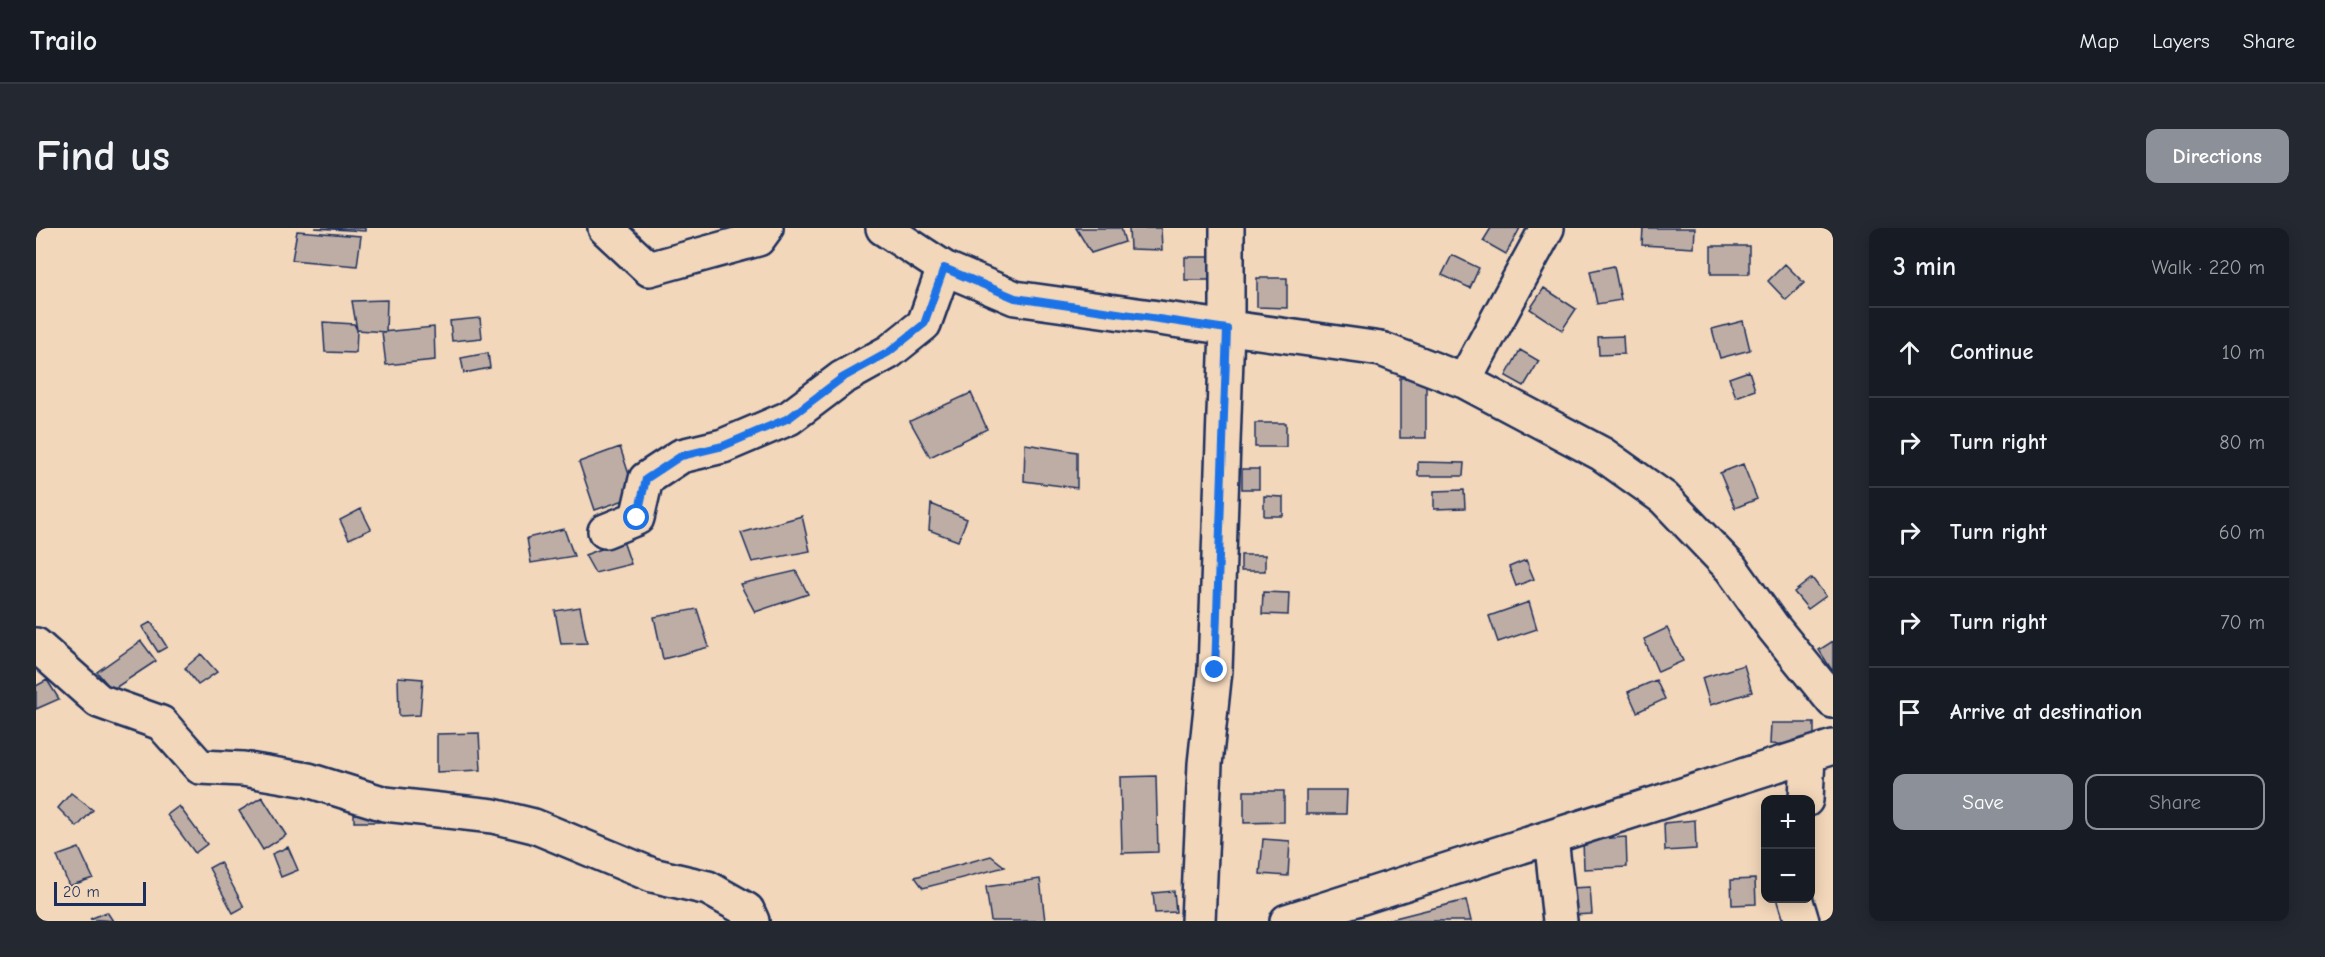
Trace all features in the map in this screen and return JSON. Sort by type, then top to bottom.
[{"type":"street","points":[[605,228],[649,269],[758,239],[766,228]]},
{"type":"street","points":[[883,228],[944,268],[1015,298],[1381,349],[1464,381],[1602,454],[1664,498],[1731,568],[1773,627],[1833,701]]},
{"type":"street","points":[[1198,921],[1205,764],[1215,670],[1227,329],[1227,228]]},
{"type":"street","points":[[1464,381],[1546,228]]},
{"type":"street","points":[[605,531],[637,518],[646,479],[681,456],[723,446],[789,418],[842,378],[889,352],[924,324],[944,268]]},
{"type":"street","points":[[36,645],[99,701],[161,723],[200,767],[243,770],[308,780],[385,804],[493,816],[534,826],[651,874],[708,888],[747,910],[752,921]]},
{"type":"street","points":[[1808,795],[1821,751]]},
{"type":"street","points":[[1287,921],[1821,751]]},
{"type":"street","points":[[1551,837],[1560,921]]},
{"type":"street","points":[[1797,903],[1802,921]]},
{"type":"building","points":[[314,228],[365,228],[365,231]]},
{"type":"building","points":[[1076,228],[1121,228],[1125,242],[1091,253]]},
{"type":"building","points":[[1129,228],[1161,228],[1162,250],[1130,249]]},
{"type":"building","points":[[1491,228],[1520,228],[1506,254],[1483,241]]},
{"type":"building","points":[[1643,228],[1695,228],[1694,248],[1642,245]]},
{"type":"building","points":[[297,231],[361,236],[357,266],[292,260]]},
{"type":"building","points":[[1711,246],[1749,246],[1749,274],[1711,274]]},
{"type":"building","points":[[1452,255],[1479,268],[1470,288],[1442,275]]},
{"type":"building","points":[[1185,257],[1214,257],[1214,280],[1185,280]]},
{"type":"building","points":[[1785,264],[1804,283],[1786,300],[1768,281]]},
{"type":"building","points":[[1614,266],[1621,300],[1597,304],[1590,271]]},
{"type":"building","points":[[1257,278],[1287,278],[1287,308],[1257,307]]},
{"type":"building","points":[[1544,288],[1576,309],[1562,330],[1530,309]]},
{"type":"building","points":[[387,300],[386,332],[357,330],[352,301]]},
{"type":"building","points":[[480,318],[482,338],[452,341],[450,321]]},
{"type":"building","points":[[1743,321],[1750,350],[1720,358],[1712,329]]},
{"type":"building","points":[[323,322],[354,324],[357,330],[356,353],[325,352]]},
{"type":"building","points":[[434,327],[435,360],[386,365],[382,332]]},
{"type":"building","points":[[1623,336],[1624,354],[1599,355],[1598,337]]},
{"type":"building","points":[[1520,350],[1539,361],[1524,386],[1506,376]]},
{"type":"building","points":[[488,353],[490,368],[464,373],[461,358]]},
{"type":"building","points":[[1749,371],[1755,390],[1736,397],[1729,378]]},
{"type":"building","points":[[1400,378],[1426,378],[1426,438],[1400,438]]},
{"type":"building","points":[[971,393],[987,429],[930,457],[910,421]]},
{"type":"building","points":[[1255,423],[1286,423],[1286,447],[1255,447]]},
{"type":"building","points":[[1025,444],[1077,452],[1077,488],[1024,481]]},
{"type":"building","points":[[620,447],[636,496],[595,510],[579,462]]},
{"type":"building","points":[[1418,462],[1464,463],[1463,476],[1418,476]]},
{"type":"building","points":[[1743,464],[1757,499],[1735,508],[1720,473]]},
{"type":"building","points":[[1242,469],[1259,469],[1259,489],[1242,489]]},
{"type":"building","points":[[1464,490],[1465,508],[1434,509],[1434,491]]},
{"type":"building","points":[[1264,496],[1283,497],[1283,516],[1264,516]]},
{"type":"building","points":[[931,504],[967,519],[958,541],[929,530]]},
{"type":"building","points":[[361,509],[371,529],[349,539],[340,520]]},
{"type":"building","points":[[802,516],[810,551],[752,562],[741,533]]},
{"type":"building","points":[[564,529],[574,556],[531,563],[527,538]]},
{"type":"building","points":[[623,541],[631,564],[595,573],[585,555]]},
{"type":"building","points":[[1241,555],[1265,555],[1265,571],[1241,571]]},
{"type":"building","points":[[1526,560],[1534,579],[1516,586],[1509,567]]},
{"type":"building","points":[[796,571],[808,594],[755,612],[740,584]]},
{"type":"building","points":[[1812,578],[1826,596],[1808,609],[1794,592]]},
{"type":"building","points":[[1263,592],[1289,593],[1288,615],[1262,614]]},
{"type":"building","points":[[1529,602],[1537,629],[1498,642],[1489,616]]},
{"type":"building","points":[[580,607],[587,643],[561,644],[555,611]]},
{"type":"building","points":[[697,609],[709,647],[663,659],[654,617]]},
{"type":"building","points":[[151,622],[167,647],[158,652],[142,627]]},
{"type":"building","points":[[1667,628],[1683,661],[1658,672],[1644,639]]},
{"type":"building","points":[[141,641],[156,661],[112,690],[97,672]]},
{"type":"building","points":[[1833,641],[1833,672],[1819,650]]},
{"type":"building","points":[[201,654],[217,672],[198,685],[185,668]]},
{"type":"building","points":[[1744,665],[1752,692],[1710,705],[1702,678]]},
{"type":"building","points":[[398,677],[423,679],[420,715],[399,716]]},
{"type":"building","points":[[47,680],[59,699],[36,709],[36,686]]},
{"type":"building","points":[[1656,680],[1665,699],[1637,712],[1628,692]]},
{"type":"building","points":[[1771,723],[1814,723],[1814,745],[1770,744]]},
{"type":"building","points":[[479,733],[481,770],[437,772],[437,734]]},
{"type":"building","points":[[1156,776],[1158,852],[1122,853],[1120,777]]},
{"type":"building","points":[[1306,790],[1347,790],[1346,814],[1306,814]]},
{"type":"building","points":[[1244,791],[1284,791],[1284,822],[1244,823]]},
{"type":"building","points":[[71,793],[93,810],[77,827],[58,808]]},
{"type":"building","points":[[262,797],[286,835],[263,850],[239,811]]},
{"type":"building","points":[[179,806],[207,844],[195,853],[167,815]]},
{"type":"building","points":[[354,810],[379,810],[379,822],[354,822]]},
{"type":"building","points":[[1695,820],[1696,849],[1665,851],[1664,823]]},
{"type":"building","points":[[1626,837],[1627,867],[1584,869],[1583,840]]},
{"type":"building","points":[[1263,839],[1290,841],[1288,876],[1260,874]]},
{"type":"building","points":[[288,847],[298,870],[281,877],[272,854]]},
{"type":"building","points":[[79,848],[93,878],[69,886],[57,856]]},
{"type":"building","points":[[991,856],[1005,867],[923,888],[915,877]]},
{"type":"building","points":[[220,862],[244,907],[233,913],[209,868]]},
{"type":"building","points":[[1040,879],[1045,921],[991,921],[986,887]]},
{"type":"building","points":[[1755,879],[1756,904],[1732,905],[1731,880]]},
{"type":"building","points":[[1590,887],[1592,914],[1572,915],[1571,888]]},
{"type":"building","points":[[1174,891],[1176,912],[1155,913],[1153,893]]},
{"type":"building","points":[[1466,900],[1471,921],[1383,921]]},
{"type":"building","points":[[107,912],[113,921],[90,919]]},
{"type":"route","points":[[637,518],[646,479],[681,456],[723,446],[789,418],[842,378],[889,352],[924,324],[944,268],[1015,298],[1227,329],[1215,670]]}]
